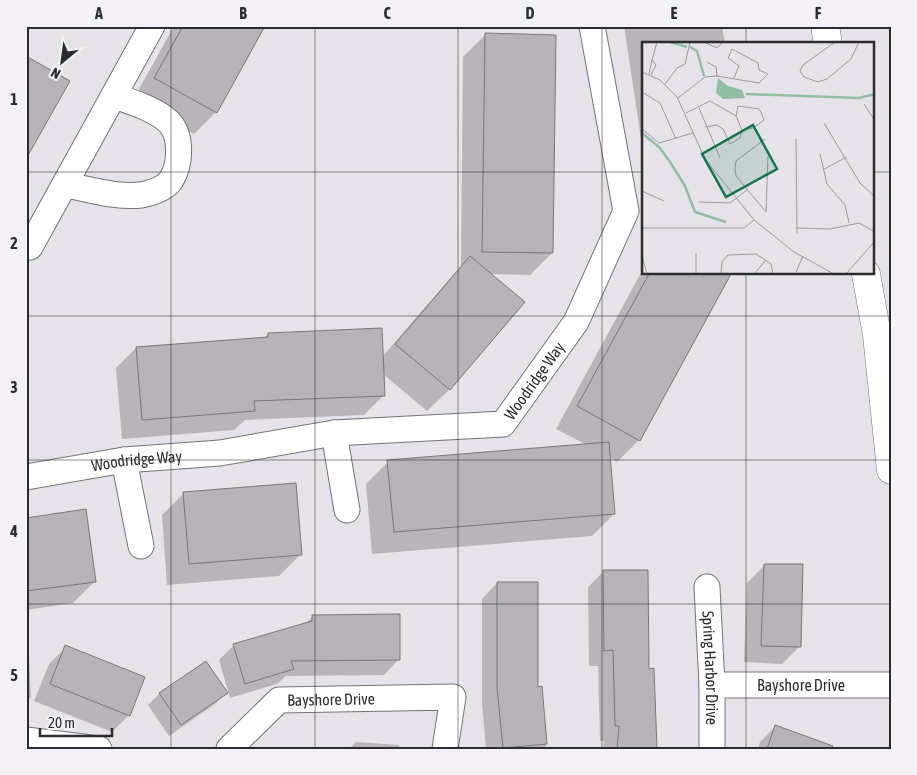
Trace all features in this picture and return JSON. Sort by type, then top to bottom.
[{"type":"main road","points":[[825,26],[828,42]]},
{"type":"main road","points":[[866,275],[877,335],[891,470]]},
{"type":"street","points":[[30,247],[152,26]]},
{"type":"street","name":"Woodridge Way","points":[[26,478],[124,460],[220,453],[334,433],[503,424],[576,322],[626,211],[592,26]]},
{"type":"street","points":[[65,185],[117,194],[140,195],[160,189],[170,180],[177,165],[177,134],[168,122],[140,105],[114,96]]},
{"type":"street","points":[[334,433],[347,510]]},
{"type":"street","points":[[124,460],[142,546]]},
{"type":"street","name":"Spring Harbor Drive","points":[[707,587],[712,684],[712,749]]},
{"type":"street","name":"Bayshore Drive","points":[[712,684],[891,684]]},
{"type":"street","name":"Bayshore Drive","points":[[229,749],[279,700],[453,698],[445,749]]},
{"type":"street","points":[[26,740],[99,749]]},
{"type":"building","points":[[183,26],[265,26],[217,113],[154,78]]},
{"type":"building","points":[[485,33],[556,35],[553,253],[482,252]]},
{"type":"building","points":[[26,56],[70,81],[26,159]]},
{"type":"building","points":[[470,256],[525,302],[450,390],[395,344]]},
{"type":"building","points":[[648,275],[730,275],[640,441],[577,406]]},
{"type":"building","points":[[382,328],[385,396],[254,401],[255,411],[142,420],[136,347],[268,337],[268,333]]},
{"type":"building","points":[[609,442],[615,514],[394,532],[387,460]]},
{"type":"building","points":[[296,483],[302,555],[189,564],[183,492]]},
{"type":"building","points":[[86,509],[96,582],[26,591],[26,518]]},
{"type":"building","points":[[764,564],[803,564],[801,647],[761,646]]},
{"type":"building","points":[[603,570],[648,570],[649,669],[654,668],[657,749],[617,749],[619,726],[615,726],[613,650],[604,651]]},
{"type":"building","points":[[497,582],[538,582],[538,687],[542,686],[547,744],[503,748],[497,688]]},
{"type":"building","points":[[400,614],[400,660],[291,661],[294,669],[245,684],[233,644],[312,621],[312,615]]},
{"type":"building","points":[[65,645],[145,677],[130,716],[50,684]]},
{"type":"building","points":[[206,661],[228,693],[181,725],[159,693]]},
{"type":"building","points":[[775,725],[833,746],[832,749],[767,749]]}]
